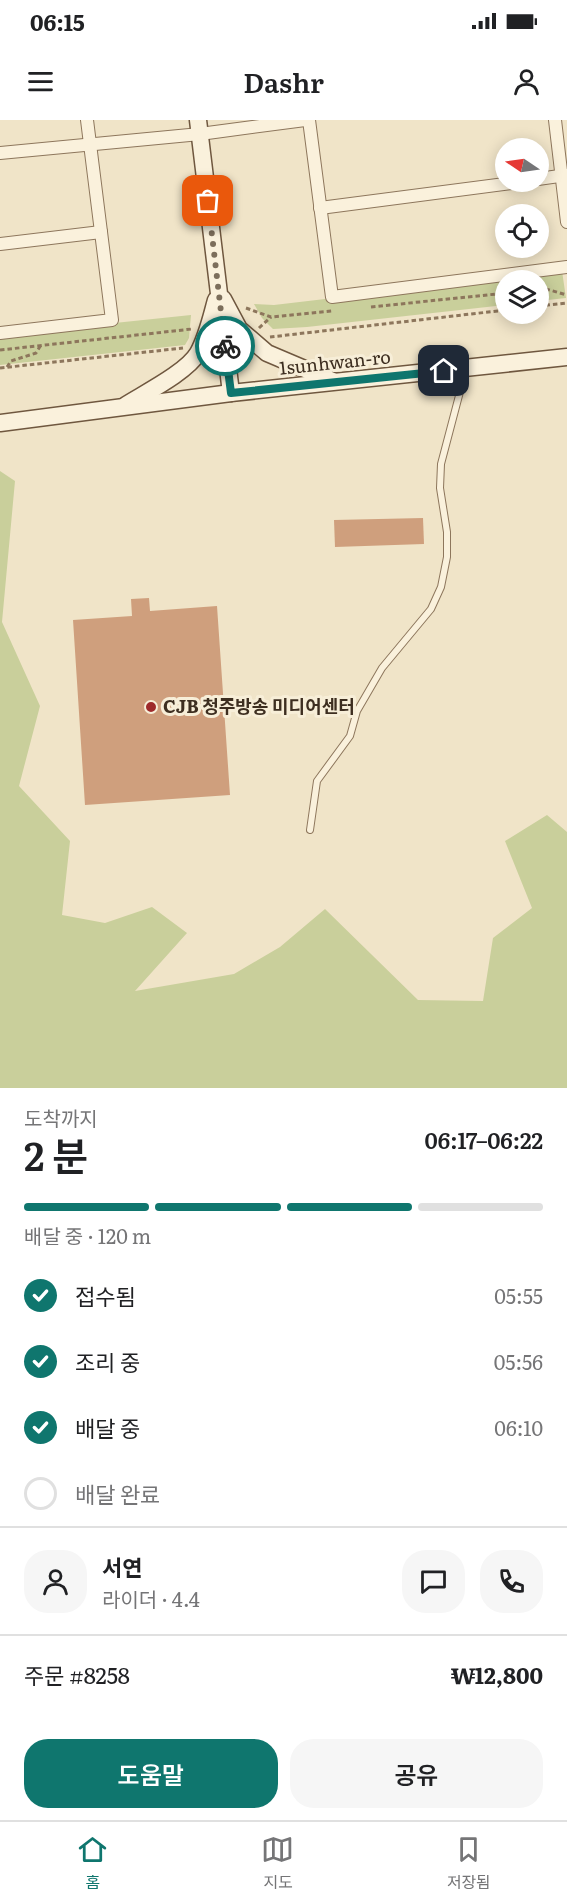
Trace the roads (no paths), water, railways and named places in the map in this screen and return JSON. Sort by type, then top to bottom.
[{"type":"street","points":[[0,333],[112,320],[87,120]]},
{"type":"street","points":[[0,153],[90,144],[199,127],[307,120],[332,297],[567,267]]},
{"type":"street","points":[[555,120],[565,176],[567,222]]},
{"type":"street","points":[[199,127],[231,393]]},
{"type":"street","points":[[549,178],[565,176]]},
{"type":"street","points":[[320,208],[495,185]]},
{"type":"street","points":[[0,244],[101,232]]},
{"type":"street","points":[[218,291],[239,329],[258,347],[336,382]]},
{"type":"street","points":[[122,407],[180,370],[197,355],[208,331],[218,291]]},
{"type":"street","name":"1sunhwan-ro","points":[[0,423],[231,393],[567,357]]},
{"type":"lane","points":[[310,830],[317,781],[350,736],[357,711],[382,668],[425,617],[441,587],[447,557],[447,532],[440,488],[441,464],[466,369]]},
{"type":"place","name":"CJB 청주방송 미디어센터","points":[[151,707]]}]
